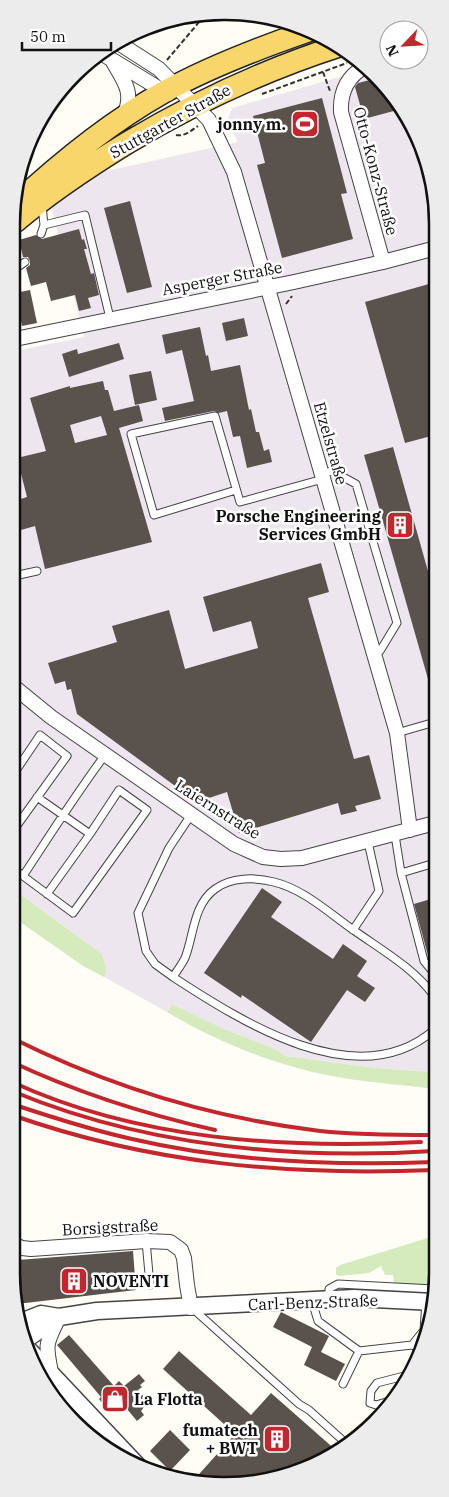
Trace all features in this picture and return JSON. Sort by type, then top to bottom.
[{"type":"main road","name":"Stuttgarter Straße","points":[[22,199],[70,156],[124,116],[170,89],[240,57],[299,34]]},
{"type":"main road","name":"Stuttgarter Straße","points":[[20,218],[61,185],[160,123],[253,77],[330,49]]},
{"type":"street","points":[[123,46],[159,70],[170,89]]},
{"type":"street","points":[[107,57],[170,89]]},
{"type":"street","points":[[107,57],[127,86],[129,101],[124,116]]},
{"type":"street","name":"Otto-Konz-Straße","points":[[359,71],[352,75],[342,95],[341,112],[383,262]]},
{"type":"street","name":"Etzelstraße","points":[[170,89],[194,105],[208,120],[229,159],[268,286],[397,733],[410,830]]},
{"type":"street","name":"Asperger Straße","points":[[20,338],[383,262],[429,250]]},
{"type":"street","name":"Laiernstraße","points":[[20,691],[41,710],[191,815],[234,844],[264,857],[281,859],[302,858],[429,825]]},
{"type":"street","name":"Borsigstraße","points":[[20,1247],[31,1249],[146,1241],[170,1242],[181,1250],[184,1258],[191,1308]]},
{"type":"street","name":"Carl-Benz-Straße","points":[[26,1320],[41,1314],[59,1317],[97,1311],[427,1297]]},
{"type":"street","points":[[51,1372],[46,1346],[47,1340],[59,1317]]},
{"type":"street","name":"Carl-Benz-Straße","points":[[30,1336],[59,1317]]},
{"type":"street","points":[[41,1362],[114,1445]]},
{"type":"lane","points":[[41,201],[44,225],[41,234]]},
{"type":"lane","points":[[44,225],[86,215],[110,318]]},
{"type":"lane","points":[[20,266],[25,262]]},
{"type":"lane","points":[[236,490],[154,515],[131,434],[215,416],[240,502],[322,476],[332,471],[356,484],[397,623],[380,651],[373,653]]},
{"type":"lane","points":[[20,575],[37,571]]},
{"type":"lane","points":[[397,733],[429,724]]},
{"type":"lane","points":[[20,765],[40,736],[67,756],[20,819]]},
{"type":"lane","points":[[23,876],[105,755]]},
{"type":"lane","points":[[20,874],[73,913],[147,810],[119,790],[48,894]]},
{"type":"lane","points":[[38,797],[90,834]]},
{"type":"lane","points":[[191,815],[169,848],[138,914],[146,951],[154,964],[218,1006],[280,1038],[307,1048],[356,1056],[378,1056],[399,1051],[422,1040],[429,1034]]},
{"type":"lane","points":[[395,835],[401,873],[424,961],[429,967]]},
{"type":"lane","points":[[353,930],[379,891],[368,842]]},
{"type":"lane","points":[[401,873],[429,865]]},
{"type":"lane","points":[[173,978],[185,957],[195,920],[206,897],[216,888],[233,881],[254,878],[275,882],[299,891],[408,969],[429,988]]},
{"type":"lane","points":[[146,1241],[150,1285]]},
{"type":"lane","points":[[312,1301],[318,1321],[360,1351],[415,1346]]},
{"type":"lane","points":[[191,1308],[342,1440]]},
{"type":"lane","points":[[343,1384],[360,1351]]},
{"type":"lane","points":[[381,1403],[376,1405],[370,1403],[371,1391],[377,1383],[401,1377]]},
{"type":"path","points":[[159,70],[199,22]]},
{"type":"path","points":[[323,72],[330,92],[342,95]]},
{"type":"shaded area","points":[[359,71],[387,100],[402,122],[418,159],[425,185],[429,211],[429,1072],[377,1068],[285,1056],[277,1050],[222,1028],[172,1004],[167,1012],[104,977],[107,970],[102,954],[20,894],[20,350],[84,337],[51,206],[97,173],[238,142],[227,122],[232,108]]},
{"type":"green space","points":[[20,894],[102,954],[107,970],[104,977],[83,966],[20,922]]},
{"type":"green space","points":[[172,1004],[222,1028],[277,1050],[285,1056],[377,1068],[429,1072],[429,1088],[343,1078],[297,1068],[230,1044],[187,1024],[167,1012]]},
{"type":"green space","points":[[429,1238],[429,1286],[394,1284],[393,1275],[385,1275],[381,1266],[369,1273],[336,1275],[336,1268],[340,1265]]},
{"type":"building","points":[[369,80],[395,111],[364,119],[355,87],[358,83]]},
{"type":"building","points":[[322,98],[347,193],[341,194],[353,239],[282,258],[257,165],[265,163],[253,116]]},
{"type":"building","points":[[130,201],[152,287],[127,293],[104,208]]},
{"type":"building","points":[[79,229],[82,240],[84,239],[87,249],[84,249],[91,274],[94,273],[99,295],[88,298],[91,308],[79,311],[75,295],[51,301],[46,282],[31,286],[26,268],[30,265],[30,261],[28,257],[23,257],[20,240],[36,235],[42,239]]},
{"type":"building","points":[[429,284],[429,437],[405,443],[365,302]]},
{"type":"building","points":[[30,290],[37,323],[22,326],[20,292]]},
{"type":"building","points":[[244,318],[248,336],[226,341],[222,323]]},
{"type":"building","points":[[200,327],[211,371],[240,365],[249,410],[251,409],[256,432],[259,432],[264,451],[269,449],[272,462],[247,468],[240,436],[233,437],[227,411],[219,413],[214,411],[165,421],[162,408],[194,401],[182,350],[166,354],[162,335]]},
{"type":"building","points":[[119,343],[124,359],[69,377],[62,354],[77,349],[78,354]]},
{"type":"building","points":[[151,371],[157,400],[135,405],[129,375]]},
{"type":"building","points":[[103,381],[105,390],[108,390],[114,411],[139,405],[143,421],[119,428],[152,542],[45,569],[35,526],[20,530],[20,499],[27,497],[20,470],[20,457],[46,451],[30,398],[70,386],[70,388]],"holes":[[[101,416],[107,435],[75,443],[70,425]]]},
{"type":"building","name":"Porsche Engineering Services GmbH","points":[[393,447],[429,575],[429,682],[364,455]]},
{"type":"building","points":[[321,563],[329,592],[308,598],[354,759],[369,755],[381,799],[355,806],[357,811],[341,815],[338,803],[239,833],[227,792],[197,802],[77,714],[71,689],[67,690],[65,681],[55,684],[48,663],[117,642],[112,626],[169,610],[185,669],[258,648],[251,621],[213,632],[203,597]]},
{"type":"building","points":[[262,888],[282,902],[271,917],[333,959],[343,944],[367,961],[357,976],[375,988],[365,1002],[347,990],[311,1042],[242,995],[241,998],[204,973]]},
{"type":"building","points":[[429,900],[429,959],[414,904]]},
{"type":"building","name":"NOVENTI","points":[[133,1251],[136,1290],[23,1303],[20,1286],[20,1260]]},
{"type":"building","points":[[281,1312],[329,1336],[321,1352],[345,1364],[336,1381],[304,1365],[312,1347],[273,1327]]},
{"type":"building","points":[[69,1335],[114,1386],[119,1381],[124,1386],[139,1374],[145,1381],[138,1390],[147,1400],[142,1405],[144,1407],[141,1411],[144,1415],[137,1421],[122,1403],[110,1413],[99,1399],[101,1397],[57,1345]]},
{"type":"building","name":"fumatech + BWT","points":[[179,1351],[251,1415],[271,1393],[332,1447],[303,1461],[264,1473],[238,1477],[198,1475],[235,1434],[163,1369]]},
{"type":"building","points":[[170,1430],[190,1450],[171,1470],[168,1469],[150,1451]]},
{"type":"railway","points":[[20,1042],[123,1085],[162,1098],[240,1118],[320,1131],[429,1135]]},
{"type":"railway","points":[[20,1066],[112,1102],[215,1130]]},
{"type":"railway","points":[[20,1085],[60,1102],[110,1117],[212,1136],[317,1144],[421,1142]]},
{"type":"railway","points":[[20,1094],[63,1110],[114,1125],[166,1137],[219,1145],[273,1151],[326,1153],[429,1151]]},
{"type":"railway","points":[[20,1107],[117,1135],[206,1153],[320,1163],[429,1162]]},
{"type":"railway","points":[[20,1118],[64,1132],[116,1145],[168,1156],[220,1163],[326,1171],[429,1170]]},
{"type":"place","name":"jonny m.","points":[[305,124]]},
{"type":"place","name":"Porsche Engineering Services GmbH","points":[[400,525]]},
{"type":"place","name":"NOVENTI","points":[[74,1281]]},
{"type":"place","name":"La Flotta","points":[[115,1399]]},
{"type":"place","name":"fumatech + BWT","points":[[277,1439]]}]
